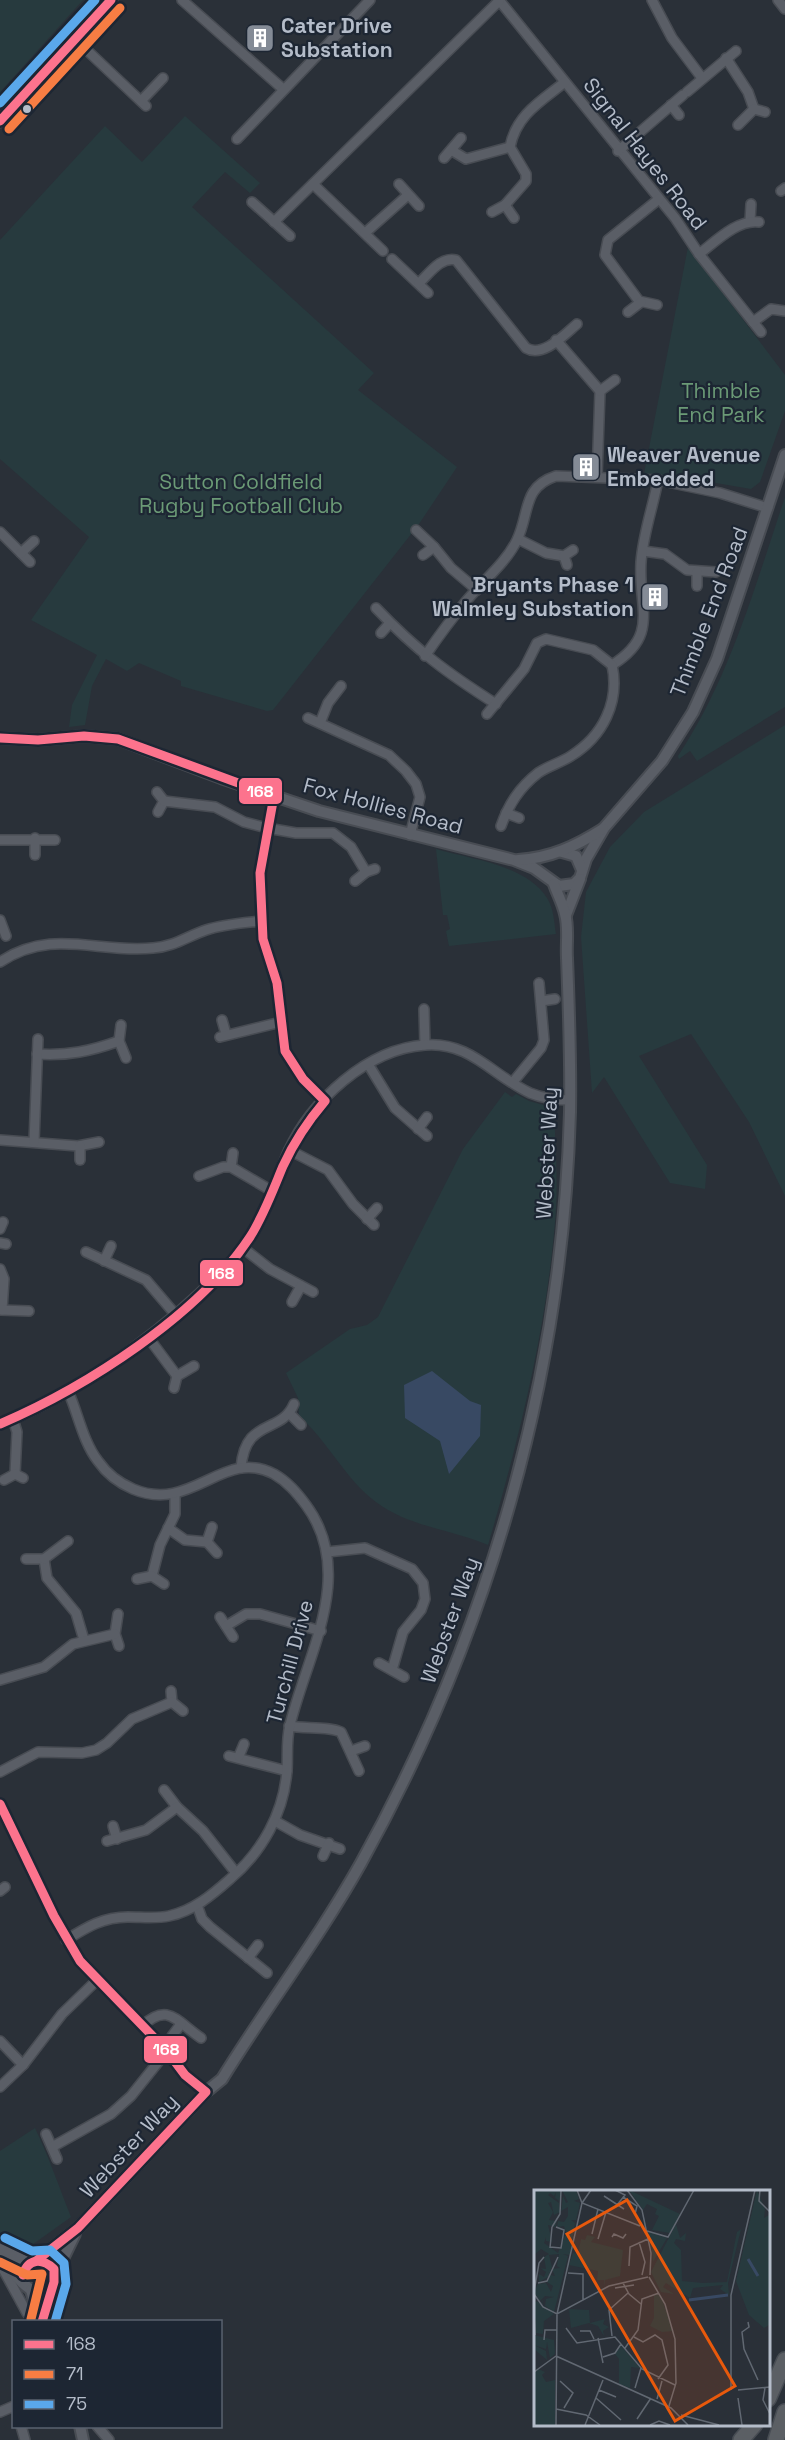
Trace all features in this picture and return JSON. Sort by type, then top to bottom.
[{"type":"highway","points":[[770,2394],[785,2360]]},
{"type":"highway","points":[[776,2440],[785,2412]]},
{"type":"highway","points":[[741,2440],[753,2425]]},
{"type":"main road","points":[[0,121],[111,0]]},
{"type":"street","points":[[182,0],[283,89]]},
{"type":"street","points":[[237,139],[370,0]]},
{"type":"street","points":[[274,222],[499,0]]},
{"type":"street","name":"Signal Hayes Road","points":[[499,0],[618,151],[659,199],[761,332]]},
{"type":"street","points":[[652,0],[672,38],[702,78]]},
{"type":"street","points":[[778,0],[785,9]]},
{"type":"street","points":[[75,39],[143,103],[163,78]]},
{"type":"street","points":[[618,151],[736,51]]},
{"type":"street","points":[[726,58],[748,92],[754,110]]},
{"type":"street","points":[[492,212],[505,205],[524,185],[526,178],[510,147],[516,126],[521,119],[565,82]]},
{"type":"street","points":[[671,105],[679,115]]},
{"type":"street","points":[[754,110],[765,112]]},
{"type":"street","points":[[738,125],[754,110]]},
{"type":"street","points":[[444,158],[461,138]]},
{"type":"street","points":[[451,150],[466,159],[510,147]]},
{"type":"street","points":[[348,150],[356,158]]},
{"type":"street","points":[[313,184],[383,251]]},
{"type":"street","points":[[399,184],[419,206]]},
{"type":"street","points":[[365,233],[408,195]]},
{"type":"street","points":[[657,305],[641,302],[605,255],[604,249],[608,240],[659,199]]},
{"type":"street","points":[[252,202],[290,236]]},
{"type":"street","points":[[699,254],[724,234],[755,222],[751,204]]},
{"type":"street","points":[[505,205],[514,218]]},
{"type":"street","points":[[392,259],[428,293]]},
{"type":"street","points":[[419,283],[440,263],[450,259],[456,260],[526,348],[540,351],[577,324]]},
{"type":"street","points":[[628,312],[641,302]]},
{"type":"street","points":[[753,322],[771,309],[785,311]]},
{"type":"street","points":[[556,340],[600,391],[597,477]]},
{"type":"street","points":[[600,391],[615,380]]},
{"type":"street","name":"Thimble End Road","points":[[581,874],[604,828],[662,761],[693,712],[717,659],[785,455]]},
{"type":"street","points":[[424,656],[503,561],[518,539],[528,501],[540,483],[556,477],[658,480],[720,493],[768,508]]},
{"type":"street","points":[[612,665],[626,656],[642,633],[645,607],[641,564],[658,480]]},
{"type":"street","points":[[416,530],[451,568],[477,590]]},
{"type":"street","points":[[0,532],[30,562]]},
{"type":"street","points":[[518,539],[566,561],[573,550]]},
{"type":"street","points":[[21,553],[34,541]]},
{"type":"street","points":[[423,555],[434,547]]},
{"type":"street","points":[[643,551],[665,554],[678,566],[697,572],[716,572]]},
{"type":"street","points":[[697,572],[697,586]]},
{"type":"street","points":[[376,608],[424,656],[496,704]]},
{"type":"street","points":[[381,633],[390,623]]},
{"type":"street","points":[[487,714],[524,669],[537,643],[546,639],[593,650],[612,665],[615,694],[603,724],[594,736],[570,757],[536,775],[513,798],[501,826]]},
{"type":"street","points":[[320,723],[328,703],[341,686]]},
{"type":"street","points":[[308,718],[389,754],[406,771],[416,784],[420,797],[410,835]]},
{"type":"street","name":"Fox Hollies Road","points":[[0,738],[38,740],[84,736],[118,739],[274,796],[410,835],[514,860],[534,868],[552,882]]},
{"type":"street","points":[[157,792],[164,801],[215,807],[244,822],[267,828],[296,833],[333,833],[351,847],[370,870],[355,880]]},
{"type":"street","points":[[274,796],[260,873],[261,921],[268,956],[278,983],[287,1057],[303,1079],[325,1101]]},
{"type":"street","points":[[158,812],[164,801]]},
{"type":"street","points":[[506,813],[519,818]]},
{"type":"street","name":"Thimble End Road","points":[[558,853],[604,828]]},
{"type":"street","points":[[0,840],[36,838],[55,840]]},
{"type":"street","points":[[35,855],[36,838]]},
{"type":"street","points":[[558,853],[576,855],[581,874],[574,884],[566,887],[552,882],[547,866],[558,853]]},
{"type":"street","name":"Fox Hollies Road","points":[[514,860],[558,853]]},
{"type":"street","name":"Webster Way","points":[[33,2262],[78,2228],[206,2092],[222,2079],[321,1930],[359,1867],[417,1755],[469,1630],[508,1515],[541,1379],[561,1243],[570,1100],[566,915],[581,874]]},
{"type":"street","name":"Webster Way","points":[[552,882],[566,915]]},
{"type":"street","points":[[0,962],[36,945],[67,943],[151,949],[222,926],[261,921]]},
{"type":"street","points":[[513,1082],[541,1048],[544,1040],[539,983]]},
{"type":"street","points":[[541,1000],[555,999]]},
{"type":"street","points":[[424,1009],[426,1045]]},
{"type":"street","points":[[222,1020],[223,1035],[281,1022]]},
{"type":"street","points":[[121,1025],[119,1041],[126,1058]]},
{"type":"street","points":[[34,1142],[38,1039]]},
{"type":"street","points":[[37,1054],[65,1055],[90,1052],[119,1041]]},
{"type":"street","points":[[0,1424],[68,1391],[148,1337],[219,1276],[243,1248],[272,1191],[289,1150],[302,1128],[325,1101],[350,1077],[368,1064],[395,1052],[426,1045],[462,1050],[476,1056],[538,1096],[570,1100]]},
{"type":"street","points":[[368,1064],[395,1108],[427,1136]]},
{"type":"street","points":[[418,1129],[427,1117]]},
{"type":"street","points":[[0,1140],[80,1146],[99,1142]]},
{"type":"street","points":[[80,1146],[80,1160]]},
{"type":"street","points":[[289,1150],[328,1170],[370,1222],[377,1208]]},
{"type":"street","points":[[231,1167],[233,1154]]},
{"type":"street","points":[[199,1176],[223,1167],[231,1167],[272,1191]]},
{"type":"street","points":[[104,1261],[111,1246]]},
{"type":"street","points":[[243,1248],[270,1269],[313,1292]]},
{"type":"street","points":[[86,1252],[146,1280],[175,1314]]},
{"type":"street","points":[[0,1269],[3,1279],[1,1310],[29,1311]]},
{"type":"street","points":[[292,1302],[301,1286]]},
{"type":"street","points":[[148,1337],[177,1376]]},
{"type":"street","points":[[174,1388],[177,1376],[194,1366]]},
{"type":"street","name":"Turchill Drive","points":[[66,1940],[96,1922],[127,1917],[170,1916],[197,1905],[249,1861],[275,1821],[285,1792],[290,1726],[321,1631],[328,1587],[327,1552],[314,1515],[297,1493],[273,1473],[241,1468],[228,1470],[191,1490],[175,1495],[141,1492],[116,1480],[105,1471],[93,1453],[68,1391]]},
{"type":"street","points":[[241,1468],[242,1454],[252,1436],[290,1414],[294,1404]]},
{"type":"street","points":[[290,1414],[301,1425]]},
{"type":"street","points":[[4,1480],[19,1476],[18,1432],[13,1419]]},
{"type":"street","points":[[152,1576],[160,1545],[175,1514],[175,1495]]},
{"type":"street","points":[[207,1542],[212,1527]]},
{"type":"street","points":[[168,1528],[185,1540],[207,1542],[217,1553]]},
{"type":"street","points":[[26,1559],[44,1559],[68,1541]]},
{"type":"street","points":[[327,1552],[365,1548],[412,1569],[423,1583],[425,1599],[421,1610],[403,1632],[392,1670]]},
{"type":"street","points":[[44,1559],[47,1578],[76,1613],[84,1640]]},
{"type":"street","points":[[137,1579],[152,1576],[164,1584]]},
{"type":"street","points":[[118,1614],[115,1634],[119,1646]]},
{"type":"street","points":[[226,1626],[246,1614],[260,1614],[321,1631]]},
{"type":"street","points":[[220,1617],[233,1637]]},
{"type":"street","points":[[0,1680],[44,1667],[73,1644],[115,1634]]},
{"type":"street","points":[[379,1663],[404,1677]]},
{"type":"street","points":[[171,1691],[172,1702],[183,1711]]},
{"type":"street","points":[[0,1772],[38,1752],[82,1753],[96,1750],[107,1743],[132,1719],[172,1702]]},
{"type":"street","points":[[290,1726],[307,1730],[335,1729],[340,1732],[359,1771]]},
{"type":"street","points":[[244,1744],[234,1756],[262,1766],[287,1770]]},
{"type":"street","points":[[351,1751],[365,1746]]},
{"type":"street","points":[[164,1790],[177,1807],[203,1831],[236,1873]]},
{"type":"street","points":[[0,1804],[66,1940],[96,1981],[167,2051],[185,2075],[206,2092]]},
{"type":"street","points":[[113,1826],[112,1840],[146,1830],[177,1807]]},
{"type":"street","points":[[275,1821],[300,1835],[340,1849]]},
{"type":"street","points":[[323,1856],[329,1844]]},
{"type":"street","points":[[197,1905],[202,1918],[210,1927],[267,1973]]},
{"type":"street","points":[[248,1958],[258,1945]]},
{"type":"street","points":[[0,2088],[23,2065],[62,2014],[96,1981]]},
{"type":"street","points":[[142,2026],[161,2013],[201,2038]]},
{"type":"street","points":[[172,2036],[180,2024]]},
{"type":"street","points":[[0,2041],[23,2065]]},
{"type":"street","points":[[52,2147],[111,2114],[131,2096],[167,2051]]},
{"type":"street","points":[[46,2134],[57,2159]]},
{"type":"street","name":"Webster Way","points":[[41,2320],[55,2278],[78,2228]]},
{"type":"street","points":[[0,2249],[33,2262],[50,2264],[55,2278],[43,2292],[28,2288],[1,2259]]},
{"type":"street","points":[[1,2259],[2,2267],[27,2313],[37,2320]]},
{"type":"street","points":[[33,2262],[24,2272],[39,2320]]},
{"type":"street","points":[[98,2428],[109,2440]]},
{"type":"green space","points":[[0,0],[83,0],[0,92]]},
{"type":"green space","name":"Sutton Coldfield Rugby Football Club","points":[[185,116],[260,183],[250,193],[225,172],[192,207],[374,373],[358,390],[457,467],[419,524],[273,710],[267,711],[181,686],[181,681],[139,663],[127,671],[106,659],[92,686],[85,725],[69,727],[72,705],[97,655],[31,620],[89,537],[0,459],[0,240],[105,126],[142,162]]},
{"type":"green space","name":"Thimble End Park","points":[[688,247],[785,375],[785,411],[760,482],[751,489],[675,476],[644,474]]},
{"type":"green space","points":[[785,497],[785,707],[697,761],[690,751],[679,759],[678,756],[712,695],[740,631]]},
{"type":"green space","points":[[785,725],[785,1196],[749,1122],[691,1034],[639,1056],[707,1165],[705,1189],[670,1183],[604,1077],[592,1093],[581,937],[586,892],[610,847],[644,812]]},
{"type":"green space","points":[[436,849],[497,865],[526,878],[547,898],[556,934],[449,946],[446,931],[450,929],[447,915],[443,915]]},
{"type":"green space","points":[[505,1092],[512,1097],[516,1094],[529,1101],[554,1108],[557,1197],[546,1294],[531,1379],[488,1545],[402,1517],[365,1493],[299,1416],[298,1398],[286,1373],[350,1329],[367,1325],[378,1317],[463,1149]]},
{"type":"green space","points":[[35,2128],[71,2217],[29,2247],[18,2246],[0,2235],[0,2151]]},
{"type":"green space","points":[[40,2266],[47,2269],[50,2276],[47,2283],[40,2286],[33,2283],[30,2276],[33,2269]]},
{"type":"water","points":[[432,1371],[470,1401],[481,1405],[480,1436],[449,1474],[440,1441],[405,1418],[404,1385]]},
{"type":"transit line","name":"75","points":[[0,103],[95,0]]},
{"type":"transit line","name":"168","points":[[0,121],[111,0]]},
{"type":"transit line","name":"71","points":[[9,129],[120,8]]},
{"type":"transit line","name":"168","points":[[0,738],[38,740],[84,736],[118,739],[274,796],[260,873],[263,939],[277,983],[285,1051],[303,1079],[325,1101],[307,1124],[292,1149],[250,1237],[228,1266],[201,1294],[171,1321],[103,1369],[33,1409],[0,1424]]},
{"type":"transit line","name":"168","points":[[0,1804],[54,1916],[80,1961],[167,2051],[185,2075],[206,2092],[78,2228],[36,2261]]},
{"type":"transit line","name":"75","points":[[5,2238],[32,2251],[50,2250],[64,2263],[66,2284],[56,2320]]},
{"type":"transit line","name":"71","points":[[0,2262],[27,2275],[42,2274],[31,2319]]},
{"type":"transit line","name":"168","points":[[23,2275],[28,2265],[36,2262],[45,2263],[54,2269],[54,2282],[43,2320]]},
{"type":"place","name":"Cater Drive Substation","points":[[260,38]]},
{"type":"place","name":"Weaver Avenue Embedded","points":[[586,467]]},
{"type":"place","name":"Bryants Phase 1 Walmley Substation","points":[[655,597]]}]
